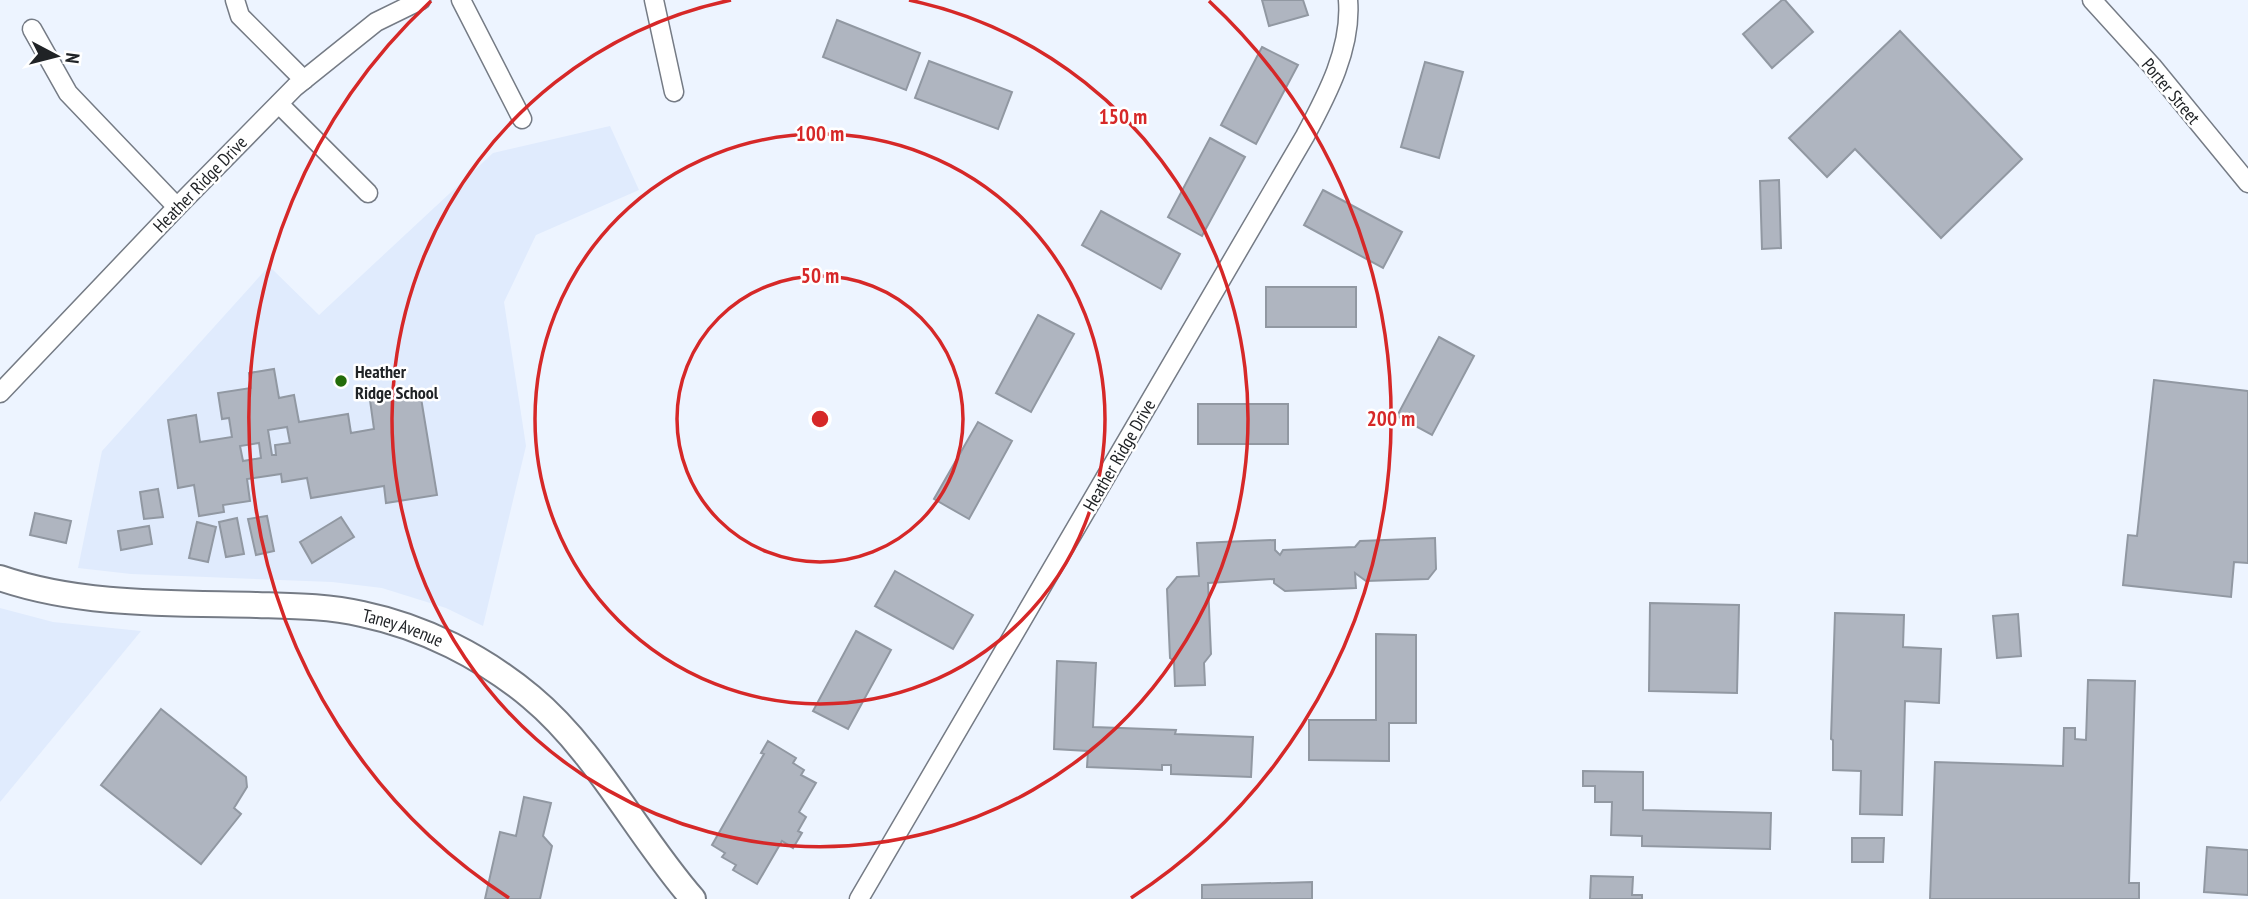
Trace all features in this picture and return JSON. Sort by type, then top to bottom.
[{"type":"street","points":[[235,0],[240,16],[304,80]]},
{"type":"street","name":"Heather Ridge Drive","points":[[0,393],[177,207],[304,80],[376,22],[419,0]]},
{"type":"street","points":[[461,0],[522,119]]},
{"type":"street","points":[[654,0],[674,92]]},
{"type":"street","name":"Heather Ridge Drive","points":[[859,899],[1305,135],[1327,94],[1346,38],[1348,0]]},
{"type":"street","name":"Porter Street","points":[[2092,0],[2152,66],[2248,183]]},
{"type":"street","points":[[32,29],[68,93],[177,207]]},
{"type":"street","points":[[279,104],[368,193]]},
{"type":"street","name":"Taney Avenue","points":[[0,578],[38,588],[108,600],[331,609],[385,619],[429,634],[496,670],[533,698],[600,774],[668,869],[693,899]]},
{"type":"shaded area","name":"Heather Ridge School","points":[[610,126],[639,190],[536,235],[504,302],[526,446],[483,626],[446,608],[382,588],[332,582],[131,574],[78,568],[102,451],[269,266],[319,315],[493,153]]},
{"type":"shaded area","points":[[0,608],[53,622],[141,631],[0,802]]},
{"type":"building","points":[[1262,0],[1303,0],[1308,15],[1269,26]]},
{"type":"building","points":[[1785,0],[1813,32],[1772,68],[1743,34]]},
{"type":"building","points":[[837,20],[920,53],[906,90],[823,57]]},
{"type":"building","points":[[1900,31],[2022,159],[1941,238],[1855,149],[1827,177],[1789,138]]},
{"type":"building","points":[[1262,47],[1298,65],[1256,144],[1221,125]]},
{"type":"building","points":[[929,61],[1012,92],[998,129],[915,98]]},
{"type":"building","points":[[1425,62],[1463,72],[1439,158],[1401,147]]},
{"type":"building","points":[[1210,138],[1245,157],[1202,236],[1168,217]]},
{"type":"building","points":[[1779,180],[1781,248],[1762,249],[1760,181]]},
{"type":"building","points":[[1323,190],[1402,232],[1383,268],[1304,225]]},
{"type":"building","points":[[1101,211],[1180,254],[1161,289],[1082,245]]},
{"type":"building","points":[[1266,287],[1356,287],[1356,327],[1266,327]]},
{"type":"building","points":[[1038,315],[1074,334],[1031,412],[996,393]]},
{"type":"building","points":[[1439,337],[1474,356],[1432,435],[1397,416]]},
{"type":"building","points":[[274,369],[279,398],[294,395],[299,422],[348,414],[351,433],[374,429],[370,400],[420,392],[437,495],[386,503],[384,486],[311,498],[307,478],[282,482],[281,474],[247,479],[250,501],[223,505],[224,512],[199,516],[194,485],[178,488],[168,420],[196,415],[200,442],[232,437],[229,418],[222,419],[218,393],[251,388],[249,373]],"holes":[[[287,427],[290,443],[275,445],[276,455],[272,455],[268,430]],[[259,443],[261,458],[243,461],[240,446]]]},
{"type":"building","points":[[2154,380],[2248,391],[2248,563],[2234,562],[2231,597],[2123,585],[2128,535],[2137,536]]},
{"type":"building","points":[[1198,404],[1288,404],[1288,444],[1198,444]]},
{"type":"building","points":[[978,422],[1012,441],[969,519],[934,499]]},
{"type":"building","points":[[158,489],[163,517],[144,519],[140,492]]},
{"type":"building","points":[[35,513],[71,521],[66,543],[30,535]]},
{"type":"building","points":[[267,516],[274,551],[256,555],[248,519]]},
{"type":"building","points":[[341,517],[354,537],[312,563],[300,542]]},
{"type":"building","points":[[237,518],[244,554],[226,557],[219,522]]},
{"type":"building","points":[[197,522],[216,527],[208,562],[189,558]]},
{"type":"building","points":[[149,526],[152,544],[121,550],[118,531]]},
{"type":"building","points":[[1435,538],[1436,569],[1428,579],[1366,581],[1355,573],[1356,588],[1285,591],[1274,583],[1274,579],[1208,583],[1211,654],[1204,663],[1205,685],[1175,686],[1174,661],[1170,658],[1167,589],[1177,577],[1199,576],[1197,543],[1275,540],[1275,550],[1280,555],[1283,550],[1355,547],[1360,541]]},
{"type":"building","points":[[895,571],[973,615],[953,649],[875,606]]},
{"type":"building","points":[[1650,603],[1739,605],[1737,693],[1649,691]]},
{"type":"building","points":[[1835,613],[1904,615],[1903,647],[1941,649],[1939,703],[1905,701],[1902,815],[1860,814],[1861,771],[1833,770],[1831,739]]},
{"type":"building","points":[[2018,614],[2021,656],[1997,658],[1993,616]]},
{"type":"building","points":[[856,631],[891,650],[848,729],[813,711]]},
{"type":"building","points":[[1376,634],[1416,635],[1416,723],[1389,723],[1389,761],[1309,760],[1309,720],[1376,720]]},
{"type":"building","points":[[1057,661],[1096,663],[1093,727],[1176,730],[1175,734],[1253,737],[1251,777],[1171,774],[1171,765],[1162,765],[1162,770],[1087,767],[1088,751],[1054,749]]},
{"type":"building","points":[[2088,680],[2135,681],[2129,883],[2139,883],[2139,899],[1930,899],[1935,762],[2063,766],[2064,728],[2075,728],[2075,739],[2086,740]]},
{"type":"building","points":[[161,709],[246,777],[247,787],[234,808],[241,814],[201,864],[101,785]]},
{"type":"building","points":[[768,741],[796,758],[793,763],[804,770],[801,775],[816,783],[799,812],[806,817],[798,831],[802,833],[793,848],[782,841],[757,884],[733,870],[736,865],[722,857],[725,853],[712,845],[764,754],[761,753]]},
{"type":"building","points":[[1583,771],[1643,772],[1643,810],[1771,813],[1770,849],[1642,846],[1642,836],[1611,835],[1612,802],[1595,802],[1595,786],[1583,786]]},
{"type":"building","points":[[524,797],[551,803],[543,836],[552,846],[540,899],[485,899],[500,832],[516,836]]},
{"type":"building","points":[[1852,838],[1884,838],[1883,862],[1852,862]]},
{"type":"building","points":[[2207,847],[2248,850],[2248,895],[2204,892]]},
{"type":"building","points":[[1591,876],[1633,877],[1632,895],[1642,895],[1642,899],[1590,899]]},
{"type":"building","points":[[1312,882],[1312,899],[1202,899],[1202,885]]},
{"type":"place","name":"Heather Ridge School","points":[[341,381]]}]
